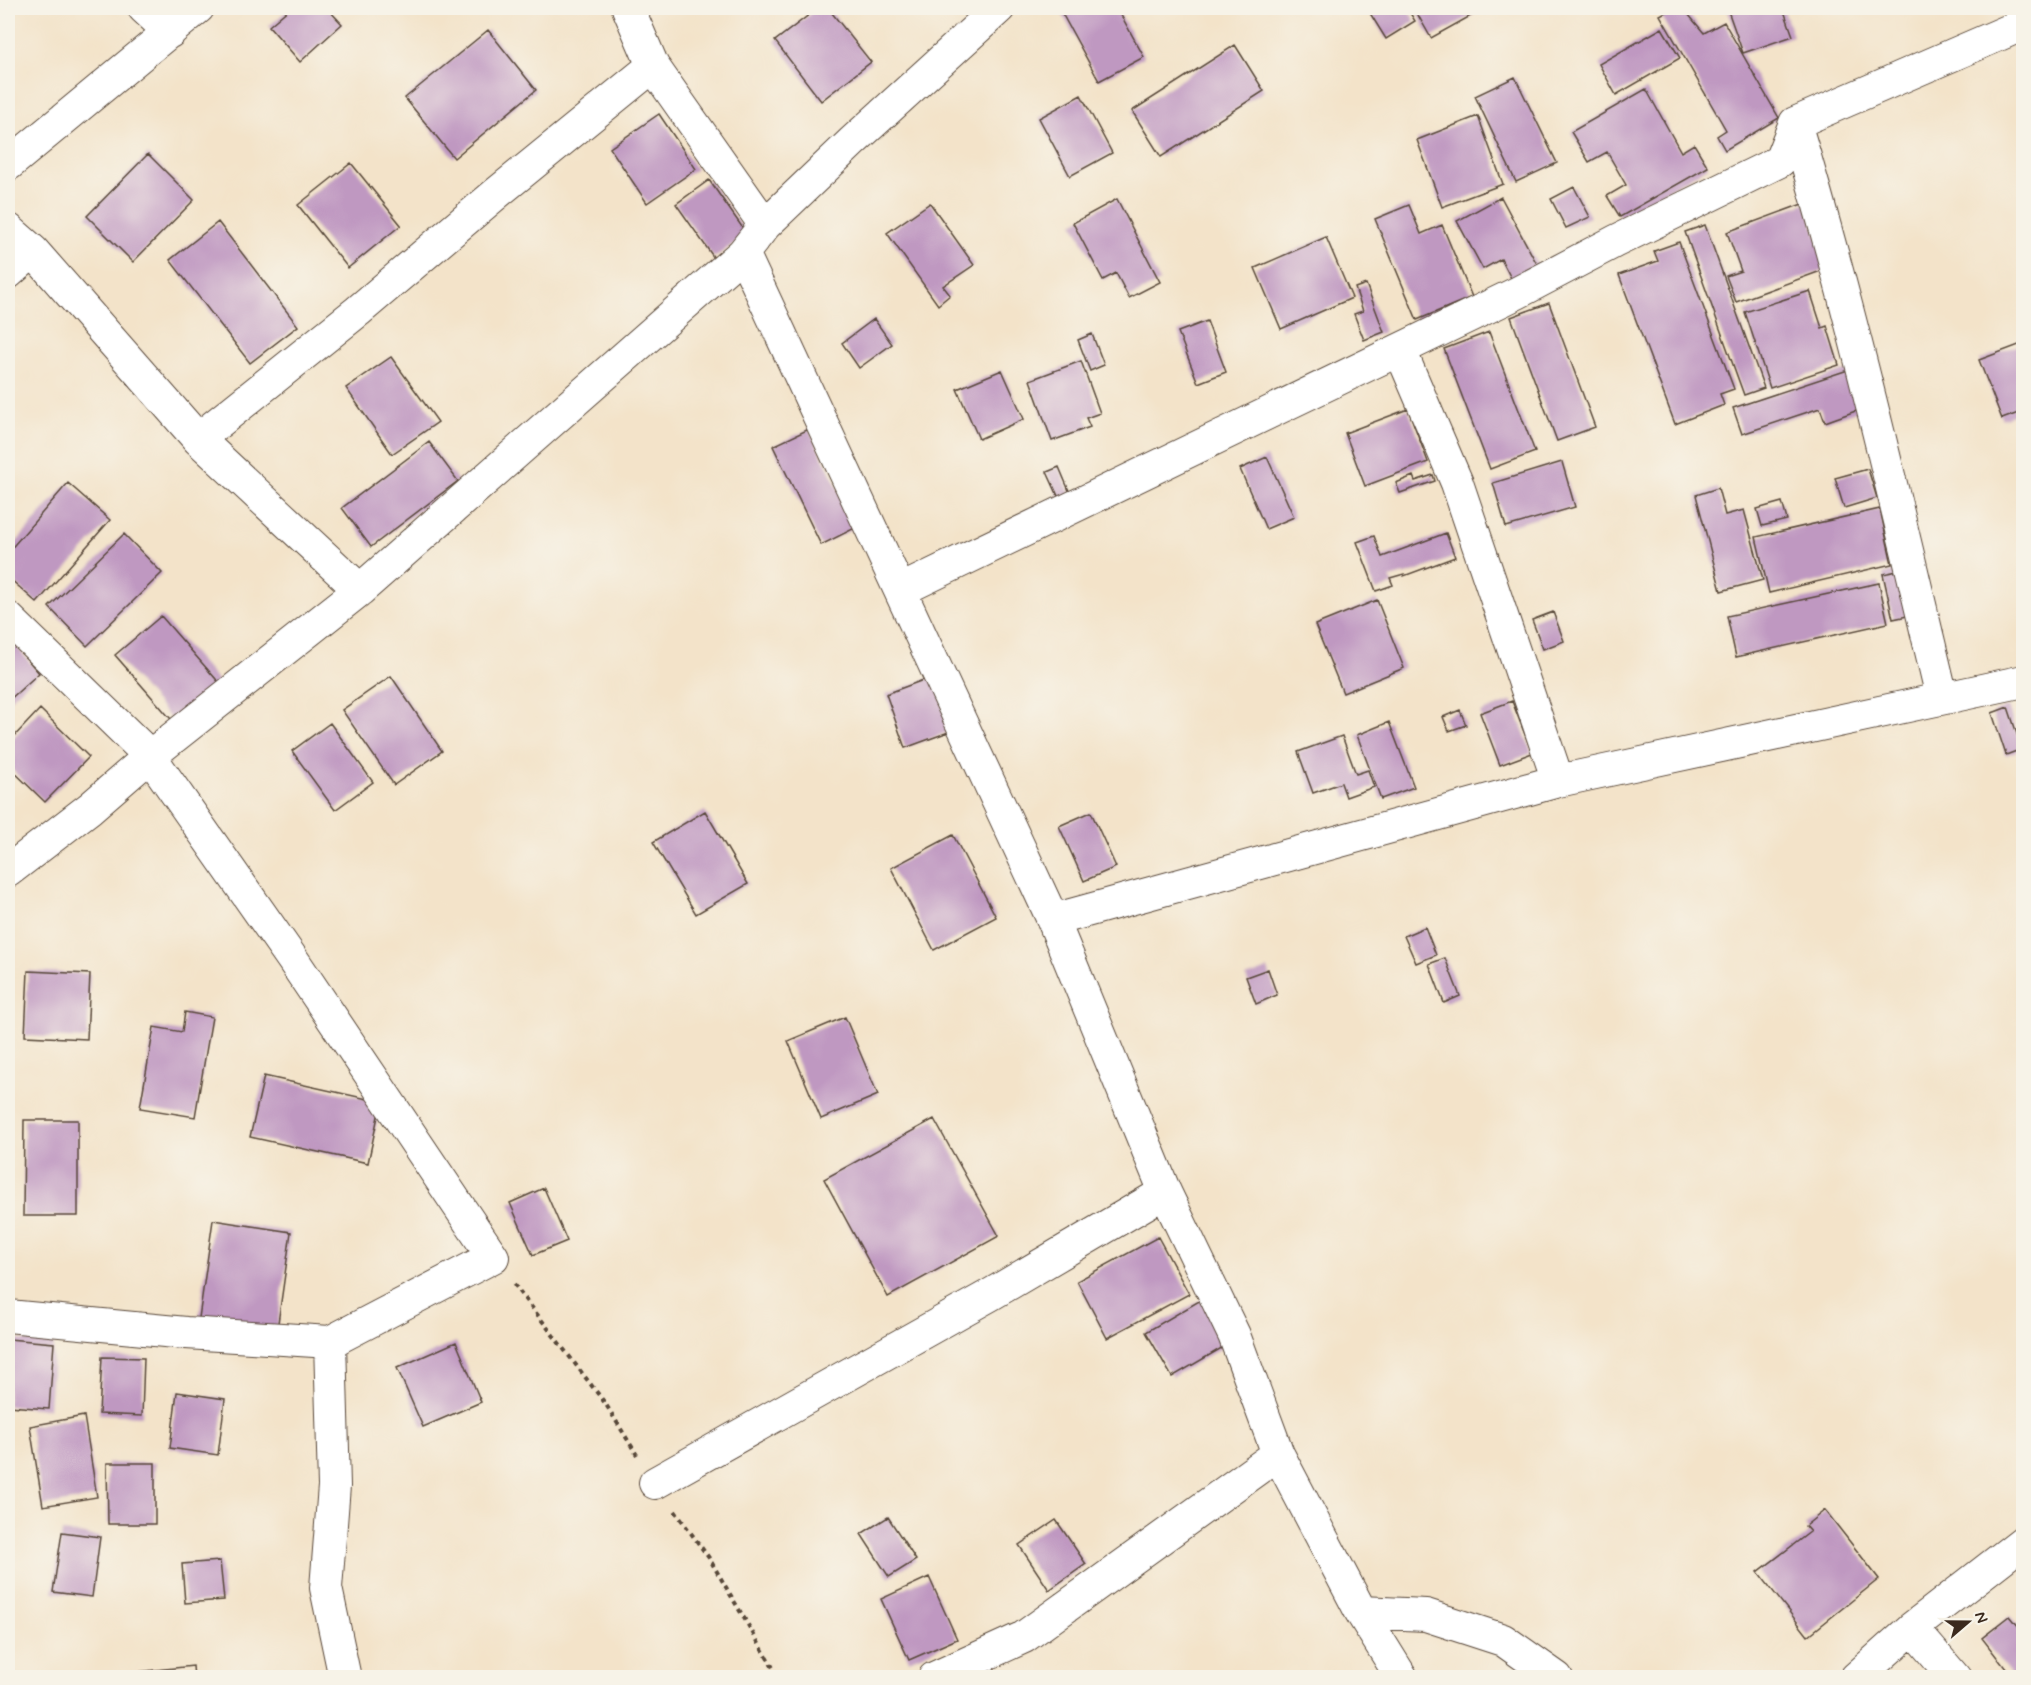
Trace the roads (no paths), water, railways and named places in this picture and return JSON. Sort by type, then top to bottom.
[{"type":"street","points":[[144,8],[170,32]]},
{"type":"street","points":[[8,165],[198,8]]},
{"type":"street","points":[[628,8],[653,66],[765,225]]},
{"type":"street","points":[[8,871],[90,808],[150,756],[360,590],[743,253],[765,225],[885,111],[999,8]]},
{"type":"street","points":[[901,590],[1400,350],[1780,161],[1795,123],[2024,24]]},
{"type":"street","points":[[198,439],[358,311],[497,193],[653,66]]},
{"type":"street","points":[[1795,123],[1813,182],[1882,448],[1942,697]]},
{"type":"street","points":[[8,229],[33,251],[198,439],[360,590]]},
{"type":"street","points":[[8,273],[33,251]]},
{"type":"street","points":[[743,253],[1053,920],[1165,1192],[1234,1335],[1278,1454],[1361,1612],[1402,1677]]},
{"type":"street","points":[[1400,350],[1457,483],[1558,781]]},
{"type":"street","points":[[8,618],[150,756],[293,960],[493,1257],[330,1342],[186,1333],[8,1316]]},
{"type":"street","points":[[1053,920],[1558,781],[2024,681]]},
{"type":"street","points":[[655,1483],[990,1294],[1165,1192]]},
{"type":"street","points":[[330,1342],[334,1486],[326,1588],[345,1677]]},
{"type":"street","points":[[934,1677],[1024,1637],[1278,1454]]},
{"type":"street","points":[[1856,1677],[1912,1628],[2024,1541]]},
{"type":"street","points":[[1361,1612],[1426,1615],[1503,1641],[1557,1677]]},
{"type":"street","points":[[1912,1628],[1955,1677]]}]
